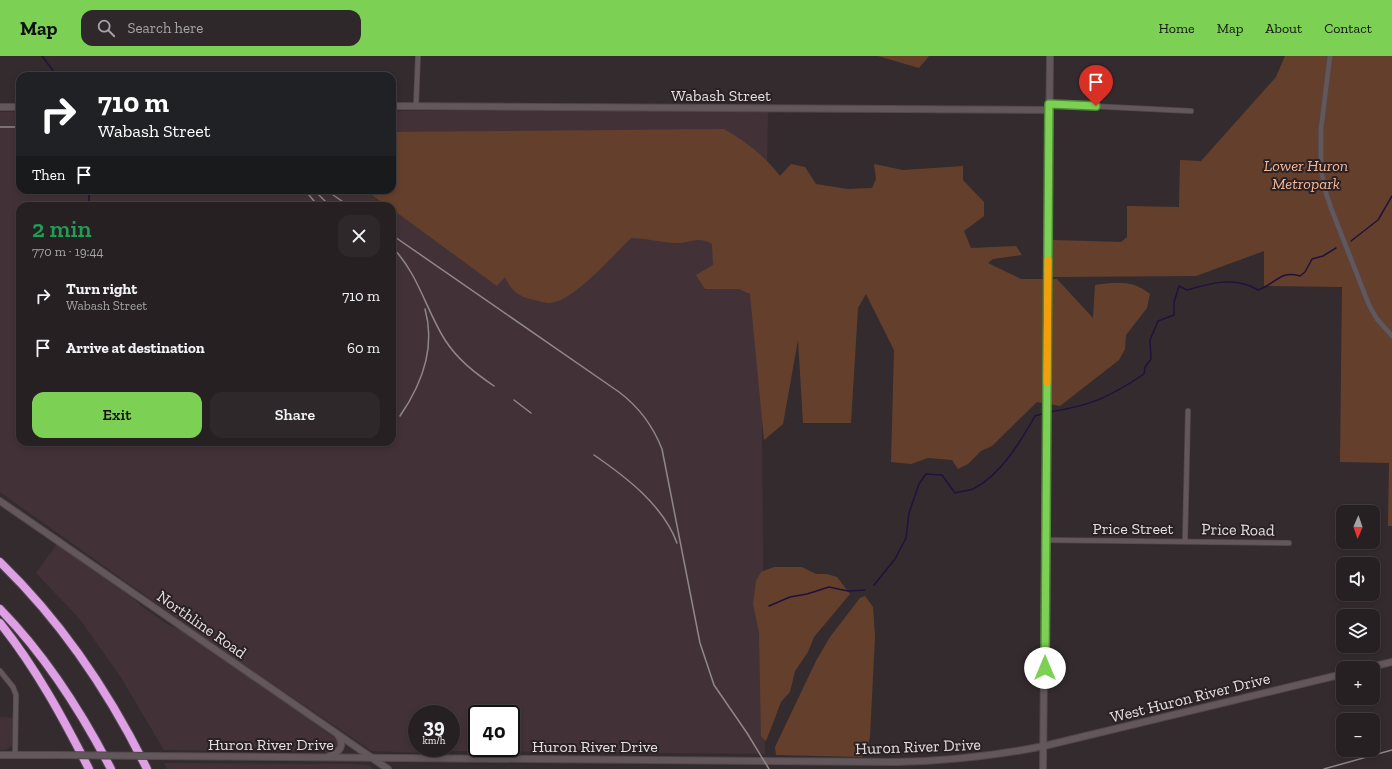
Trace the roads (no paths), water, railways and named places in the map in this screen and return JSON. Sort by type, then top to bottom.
[{"type":"highway","points":[[0,562],[44,608],[92,671],[124,722],[148,769]]},
{"type":"highway","points":[[0,609],[45,662],[67,693],[90,728],[112,769]]},
{"type":"highway","points":[[0,623],[16,642],[47,690],[89,769]]},
{"type":"street","points":[[416,106],[418,56]]},
{"type":"street","points":[[1044,769],[1050,56]]},
{"type":"street","points":[[1330,56],[1320,148],[1325,190],[1369,305],[1377,319],[1392,336]]},
{"type":"street","name":"Wabash Street","points":[[396,106],[1049,107],[1191,112]]},
{"type":"street","points":[[0,107],[16,107]]},
{"type":"street","name":"Price Street","points":[[1046,540],[1186,541],[1188,411]]},
{"type":"street","name":"Northline Road","points":[[0,501],[388,769]]},
{"type":"street","name":"Price Road","points":[[1186,541],[1289,543]]},
{"type":"street","points":[[1380,665],[1392,662]]},
{"type":"street","points":[[0,671],[16,695],[15,755]]},
{"type":"street","name":"West Huron River Drive","points":[[1044,746],[1336,676]]},
{"type":"street","points":[[325,758],[337,753],[341,749],[341,741],[338,734]]},
{"type":"street","name":"Huron River Drive","points":[[0,755],[895,762],[974,758],[1044,746]]},
{"type":"waterway","points":[[42,56],[54,72]]},
{"type":"waterway","points":[[89,194],[89,202]]},
{"type":"waterway","points":[[1351,241],[1378,220],[1392,196]]},
{"type":"waterway","points":[[1049,412],[1076,407],[1110,395],[1144,374],[1145,367],[1151,359],[1150,340],[1158,321],[1174,315],[1174,302],[1179,286],[1187,290],[1214,283],[1232,282],[1241,283],[1258,290],[1282,276],[1300,276],[1305,272],[1312,259],[1323,256],[1336,248]]},
{"type":"waterway","points":[[874,585],[895,559],[906,538],[909,513],[919,484],[926,474],[942,475],[955,493],[973,489],[992,476],[1001,467],[1016,447],[1035,416],[1045,413]]},
{"type":"waterway","points":[[769,606],[790,597],[807,594],[829,587],[848,591],[865,590]]},
{"type":"railway","points":[[0,127],[16,127]]},
{"type":"railway","points":[[308,194],[315,202]]},
{"type":"railway","points":[[318,194],[326,202]]},
{"type":"railway","points":[[332,194],[343,202]]},
{"type":"railway","points":[[396,238],[619,392],[633,404],[650,425],[662,449],[700,643],[714,685],[747,733],[769,769]]},
{"type":"railway","points":[[396,251],[409,268],[438,328],[455,354],[467,366],[494,386]]},
{"type":"railway","points":[[400,416],[415,391],[425,365],[429,338],[425,309]]},
{"type":"railway","points":[[514,400],[531,413]]},
{"type":"railway","points":[[594,455],[631,482],[653,504],[663,516],[677,543]]},
{"type":"railway","points":[[1324,769],[1392,750]]},
{"type":"park label","name":"Lower Huron Metropark","points":[[1306,174]]}]
